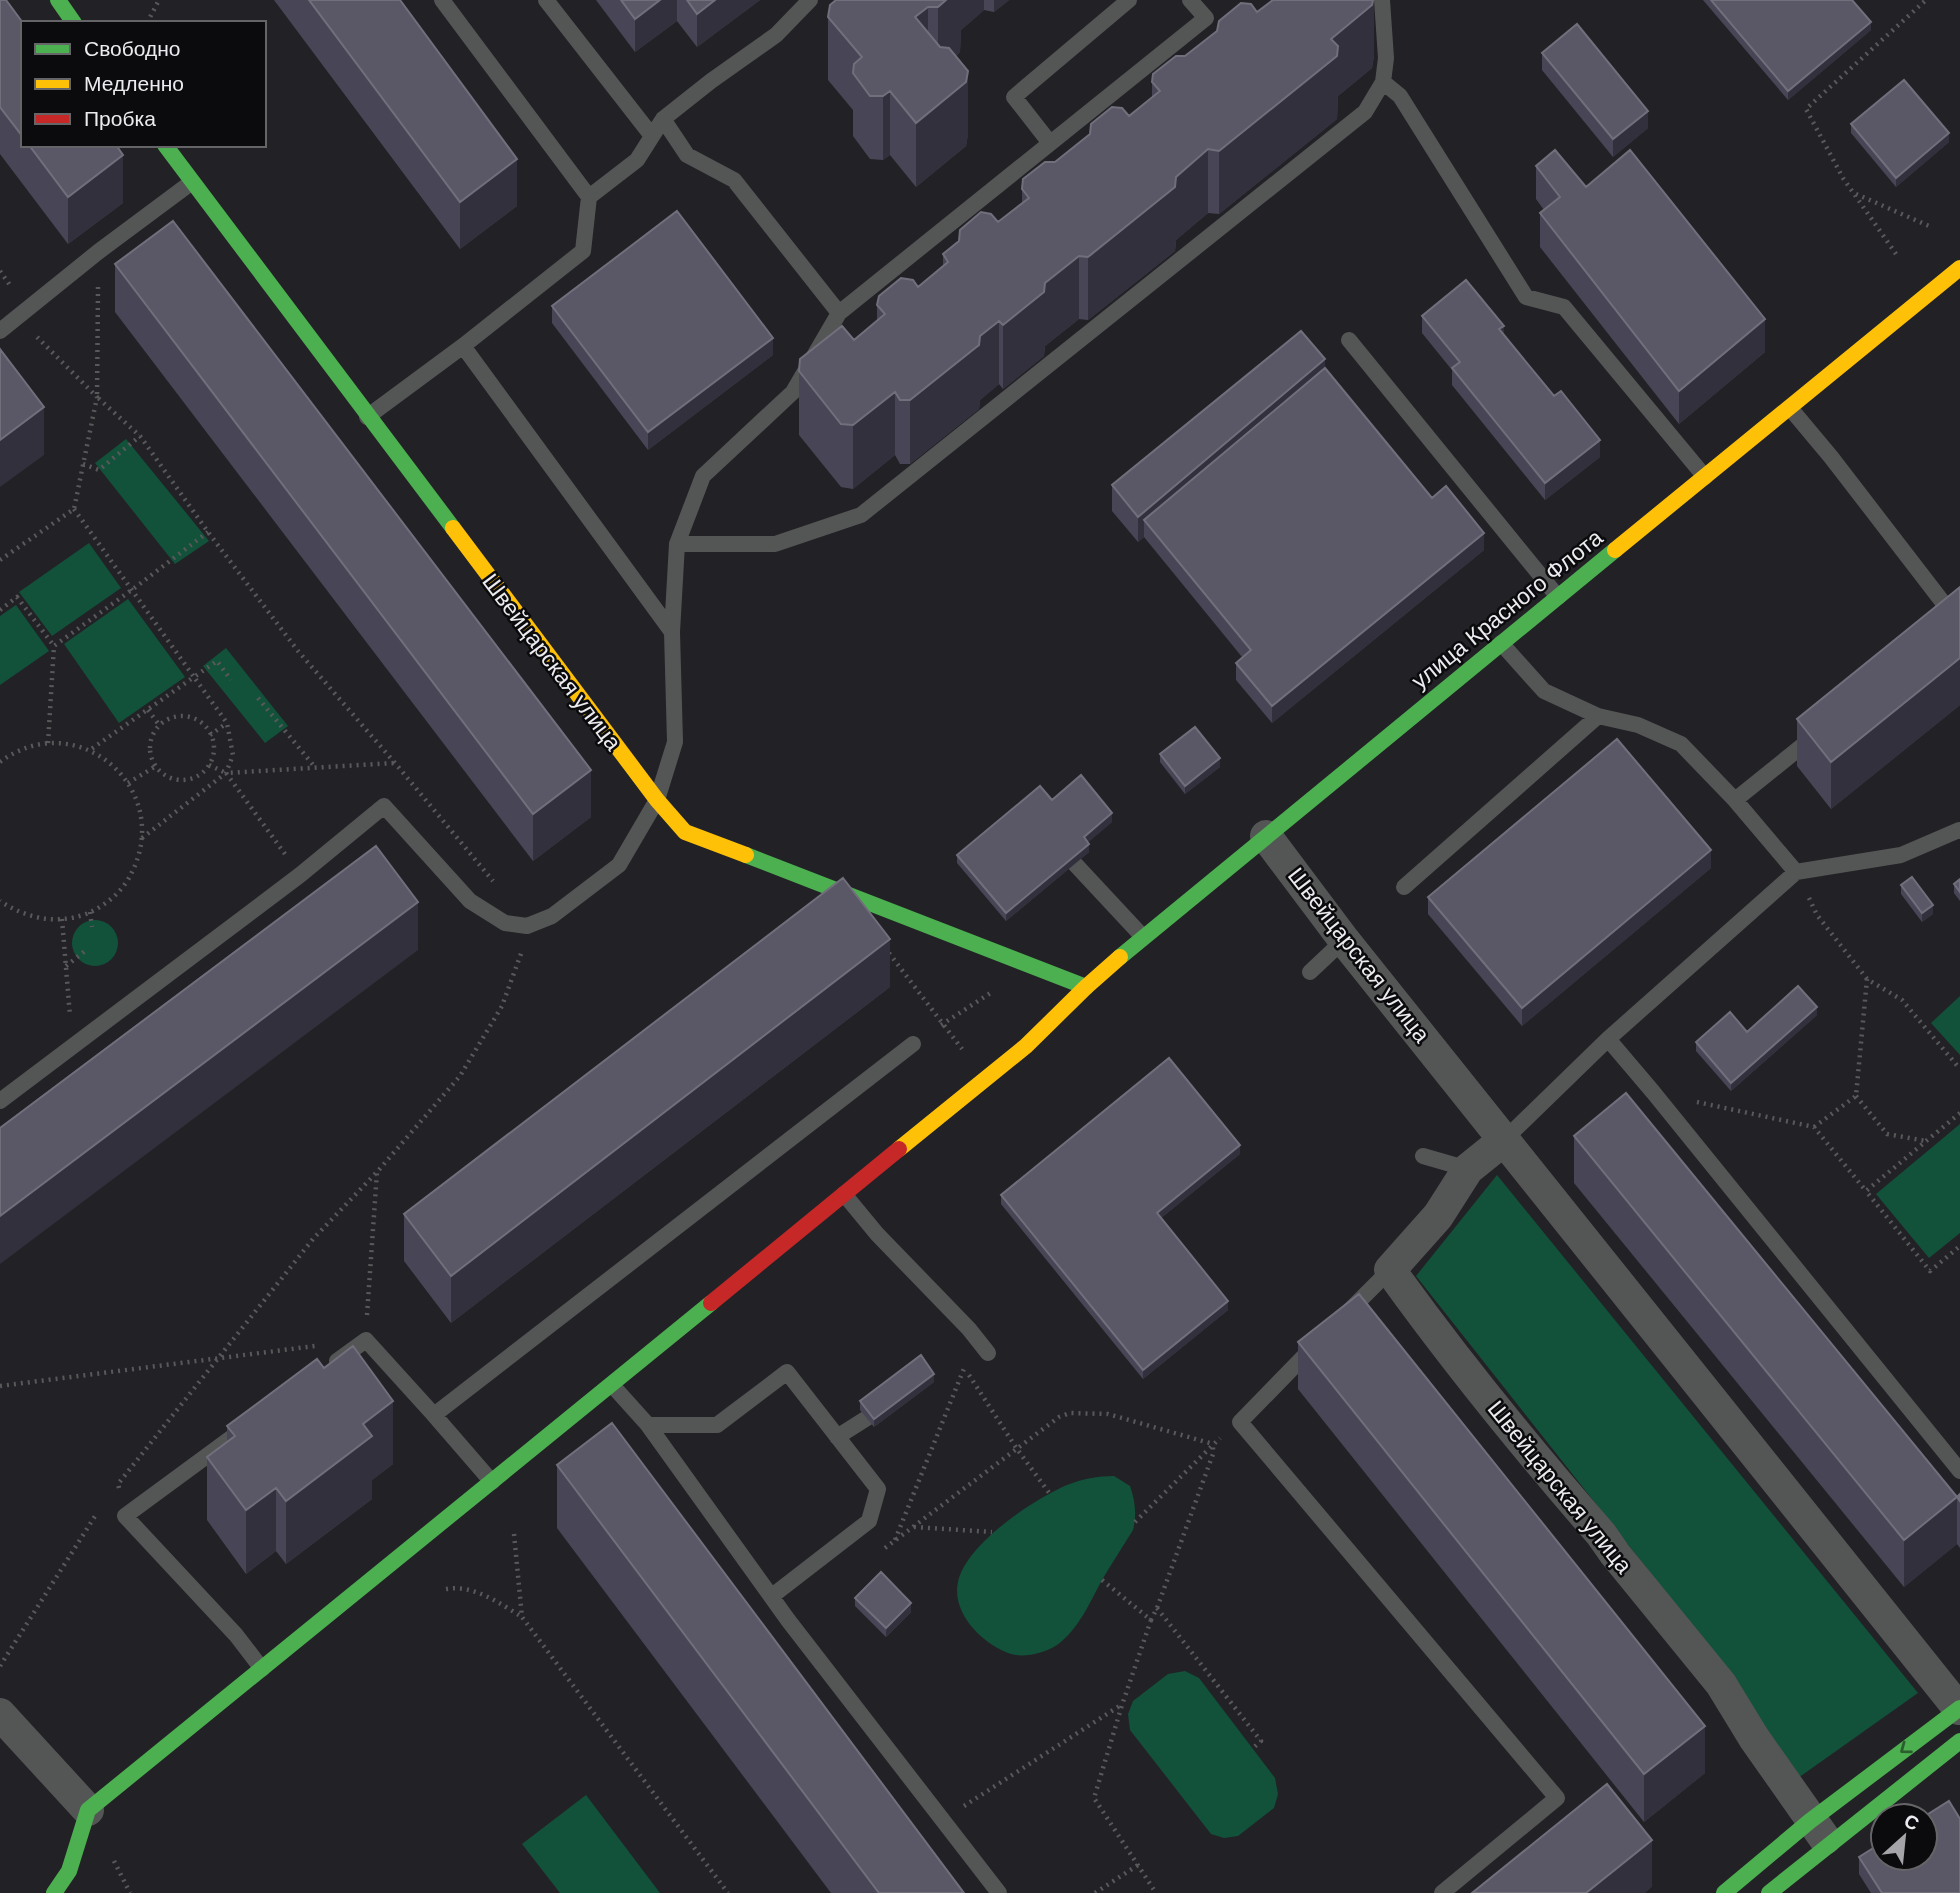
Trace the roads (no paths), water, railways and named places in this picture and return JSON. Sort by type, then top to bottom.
[{"type":"street","points":[[58,0],[73,21]]},
{"type":"street","name":"Швейцарская улица","points":[[166,147],[657,800],[685,832],[1086,987]]},
{"type":"street","name":"улица Красного Флота","points":[[88,1810],[1026,1046],[1086,987],[1143,937],[1960,268]]},
{"type":"street","name":"Швейцарская улица","points":[[1266,836],[1344,940],[1959,1709]]},
{"type":"street","points":[[1390,1270],[1438,1216],[1468,1169],[1504,1140]]},
{"type":"street","name":"Швейцарская улица","points":[[1390,1270],[1498,1412],[1601,1534],[1721,1684],[1754,1738],[1829,1846]]},
{"type":"street","points":[[1724,1893],[1810,1819],[1959,1709]]},
{"type":"street","points":[[0,1714],[88,1810],[69,1871],[54,1893]]},
{"type":"street","points":[[1769,1893],[1960,1741]]},
{"type":"lane","points":[[368,416],[463,346],[583,251],[589,197],[442,0]]},
{"type":"lane","points":[[546,0],[652,136]]},
{"type":"lane","points":[[589,197],[637,160],[663,119],[776,35],[810,0]]},
{"type":"lane","points":[[1050,143],[1014,97],[1129,0]]},
{"type":"lane","points":[[0,1101],[300,875],[384,806],[470,901],[505,923],[527,926],[552,916],[619,865],[657,800],[675,742],[672,632],[677,544],[703,476],[793,392],[839,313],[1206,18],[1190,0]]},
{"type":"lane","points":[[677,544],[775,544],[861,515],[1365,112],[1383,82],[1387,58],[1382,0]]},
{"type":"lane","points":[[1383,82],[1400,96],[1526,297],[1564,307],[1705,477]]},
{"type":"lane","points":[[663,119],[687,155],[734,180],[839,313]]},
{"type":"lane","points":[[0,331],[192,182]]},
{"type":"lane","points":[[1349,340],[1558,597]]},
{"type":"lane","points":[[463,346],[672,632]]},
{"type":"lane","points":[[1790,408],[1831,457],[1954,621]]},
{"type":"lane","points":[[1501,643],[1544,691],[1598,716],[1638,725],[1681,744],[1735,800],[1796,872]]},
{"type":"lane","points":[[1404,887],[1598,716]]},
{"type":"lane","points":[[1735,800],[1819,731]]},
{"type":"lane","points":[[1504,1140],[1608,1039],[1796,872],[1901,855],[1960,830]]},
{"type":"lane","points":[[1050,836],[1143,937]]},
{"type":"lane","points":[[1310,972],[1344,940]]},
{"type":"lane","points":[[1608,1039],[1960,1471]]},
{"type":"lane","points":[[434,1415],[913,1044]]},
{"type":"lane","points":[[1423,1156],[1468,1169]]},
{"type":"lane","points":[[844,1194],[877,1234],[969,1329],[988,1353]]},
{"type":"lane","points":[[1390,1270],[1240,1422],[1557,1798],[1442,1893]]},
{"type":"lane","points":[[322,1372],[366,1340],[492,1482]]},
{"type":"lane","points":[[648,1425],[717,1425],[788,1372],[878,1489],[869,1521],[772,1595]]},
{"type":"lane","points":[[612,1385],[648,1425],[788,1620],[999,1893]]},
{"type":"lane","points":[[837,1437],[867,1418]]},
{"type":"lane","points":[[256,1420],[125,1516],[236,1635],[262,1669]]}]
